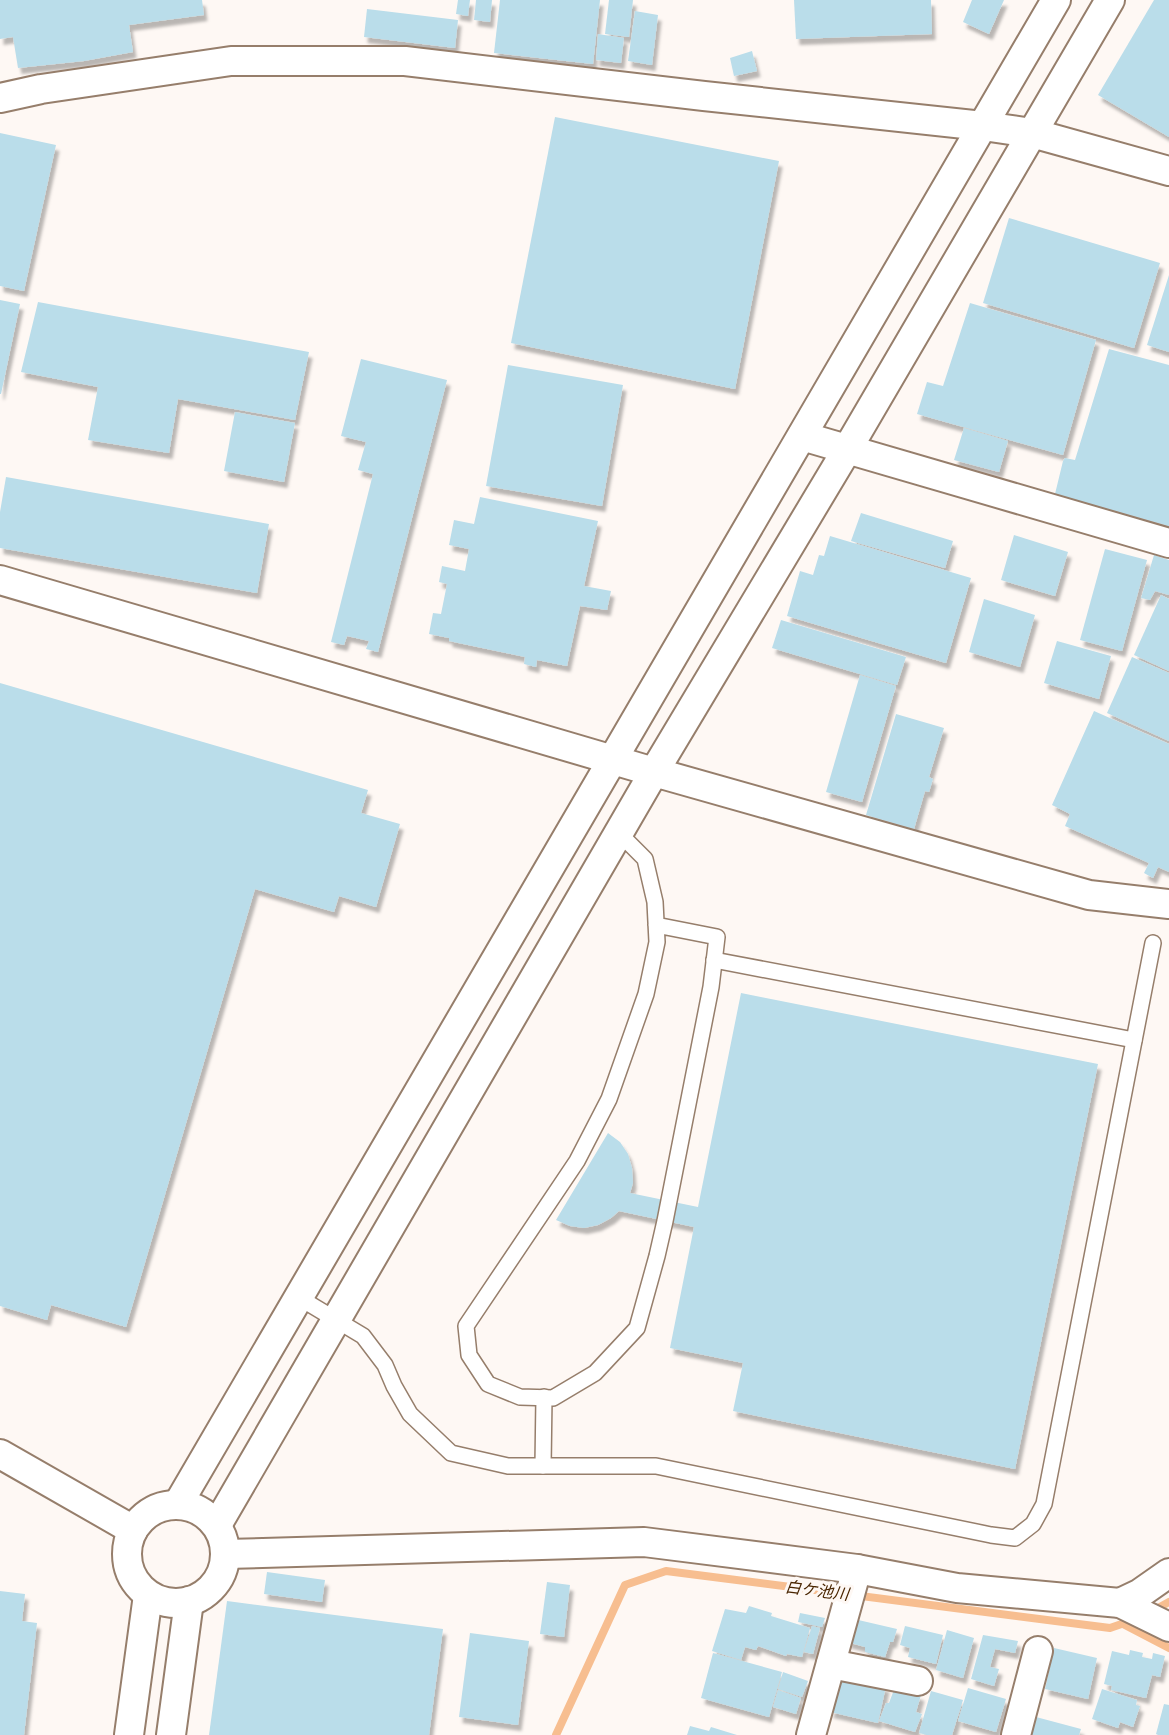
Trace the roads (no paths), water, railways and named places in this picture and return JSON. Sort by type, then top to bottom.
[{"type":"street","points":[[178,1504],[1056,0]]},
{"type":"street","points":[[216,1525],[654,772],[848,448],[1110,0]]},
{"type":"street","points":[[0,98],[40,89],[231,61],[405,61],[1032,133],[1169,171]]},
{"type":"street","points":[[802,436],[1169,543]]},
{"type":"street","points":[[0,580],[654,772],[1089,895],[1169,904]]},
{"type":"street","points":[[0,1454],[133,1530]]},
{"type":"street","points":[[178,1504],[193,1507],[206,1514],[224,1539],[226,1554],[223,1570],[215,1584],[203,1595],[189,1601],[174,1603],[161,1601],[148,1594],[130,1572],[127,1558],[128,1543],[133,1530],[145,1516],[160,1507],[178,1504]]},
{"type":"street","points":[[226,1554],[644,1542],[857,1569],[957,1588],[1120,1603],[1169,1627]]},
{"type":"street","points":[[811,1735],[857,1569]]},
{"type":"street","points":[[1120,1603],[1139,1594],[1169,1573]]},
{"type":"street","points":[[129,1735],[148,1594]]},
{"type":"street","points":[[171,1735],[189,1601]]},
{"type":"street","points":[[1016,1735],[1038,1651]]},
{"type":"street","points":[[831,1664],[918,1681]]},
{"type":"lane","points":[[619,833],[645,859],[655,902],[656,925],[657,942],[646,994],[609,1100],[578,1161],[466,1326],[469,1355],[488,1384],[520,1397],[553,1398],[595,1373],[637,1328],[657,1256],[711,987],[717,938],[656,925]]},
{"type":"lane","points":[[298,1297],[363,1336],[385,1365],[410,1414],[451,1452],[508,1466],[656,1466],[991,1536],[1015,1538],[1033,1524],[1044,1504],[1153,943]]},
{"type":"lane","points":[[714,960],[1134,1040]]},
{"type":"lane","points":[[543,1466],[544,1397]]},
{"type":"waterway","name":"白ケ池川","points":[[556,1735],[625,1585],[666,1571],[1110,1628],[1136,1619]]},
{"type":"waterway","name":"白ケ池川","points":[[1151,1612],[1169,1602]]},
{"type":"waterway","points":[[1123,1624],[1169,1648]]}]
